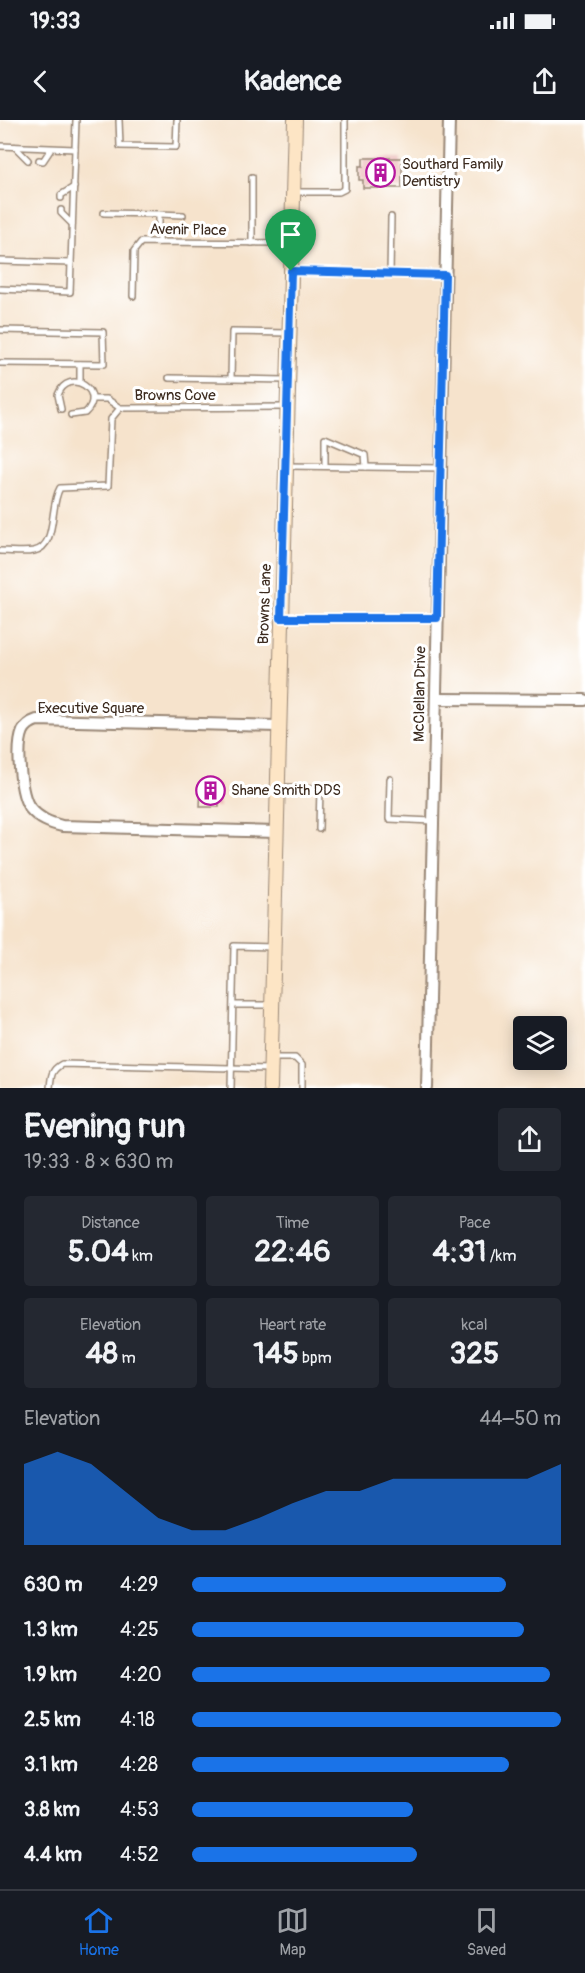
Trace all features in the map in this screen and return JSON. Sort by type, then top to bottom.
[{"type":"street","name":"Browns Lane","points":[[270,1088],[296,120]]},
{"type":"street","name":"McClellan Drive","points":[[427,1088],[449,120]]},
{"type":"street","points":[[436,699],[585,700]]},
{"type":"street","name":"Executive Square","points":[[277,832],[62,826],[48,823],[32,810],[23,795],[21,759],[23,730],[27,724],[37,720],[278,726]]},
{"type":"lane","points":[[0,289],[70,292],[76,120]]},
{"type":"lane","points":[[119,120],[120,146],[176,147],[177,120]]},
{"type":"lane","points":[[294,192],[339,192],[345,189],[345,120]]},
{"type":"lane","points":[[0,146],[75,150]]},
{"type":"lane","points":[[15,147],[28,160]]},
{"type":"lane","points":[[39,160],[43,160],[51,149]]},
{"type":"lane","points":[[252,177],[252,243]]},
{"type":"lane","points":[[61,198],[61,195],[74,187]]},
{"type":"lane","points":[[61,210],[60,213],[72,225]]},
{"type":"lane","points":[[104,213],[183,214]]},
{"type":"lane","points":[[159,214],[159,242]]},
{"type":"lane","points":[[390,274],[391,217]]},
{"type":"lane","name":"Avenir Place","points":[[133,296],[135,248],[141,242],[292,243]]},
{"type":"lane","points":[[0,261],[71,263]]},
{"type":"lane","points":[[291,271],[445,275]]},
{"type":"lane","points":[[0,330],[103,332],[104,364],[0,363]]},
{"type":"lane","points":[[231,379],[232,332],[289,333]]},
{"type":"lane","points":[[80,364],[80,382]]},
{"type":"lane","points":[[169,378],[288,380]]},
{"type":"lane","points":[[61,409],[58,401],[60,389],[69,382],[80,382],[89,388],[93,399],[85,413],[71,415]]},
{"type":"lane","points":[[93,399],[107,399],[120,408]]},
{"type":"lane","name":"Browns Cove","points":[[0,551],[36,551],[44,546],[51,532],[52,503],[60,488],[108,486],[111,419],[120,408],[287,407]]},
{"type":"lane","points":[[325,466],[326,438],[365,455],[366,467]]},
{"type":"lane","points":[[285,466],[441,468]]},
{"type":"lane","points":[[281,618],[437,618]]},
{"type":"lane","points":[[390,779],[389,819],[432,821]]},
{"type":"lane","points":[[278,787],[320,788],[319,829]]},
{"type":"lane","points":[[231,1088],[234,946],[274,947]]},
{"type":"lane","points":[[234,1005],[273,1005]]},
{"type":"lane","points":[[50,1088],[54,1068],[62,1064],[232,1067],[295,1058],[302,1065],[302,1088]]},
{"type":"building","name":"Southard Family Dentistry","points":[[363,158],[402,158],[402,188],[363,188],[363,180],[359,180],[359,166],[363,166]]},
{"type":"building","name":"Shane Smith DDS","points":[[201,784],[219,784],[219,807],[200,807]]},
{"type":"place","name":"Southard Family Dentistry","points":[[381,173]]},
{"type":"place","name":"Shane Smith DDS","points":[[210,790]]},
{"type":"route","points":[[291,271],[445,275],[437,618],[281,618],[291,271]]}]
